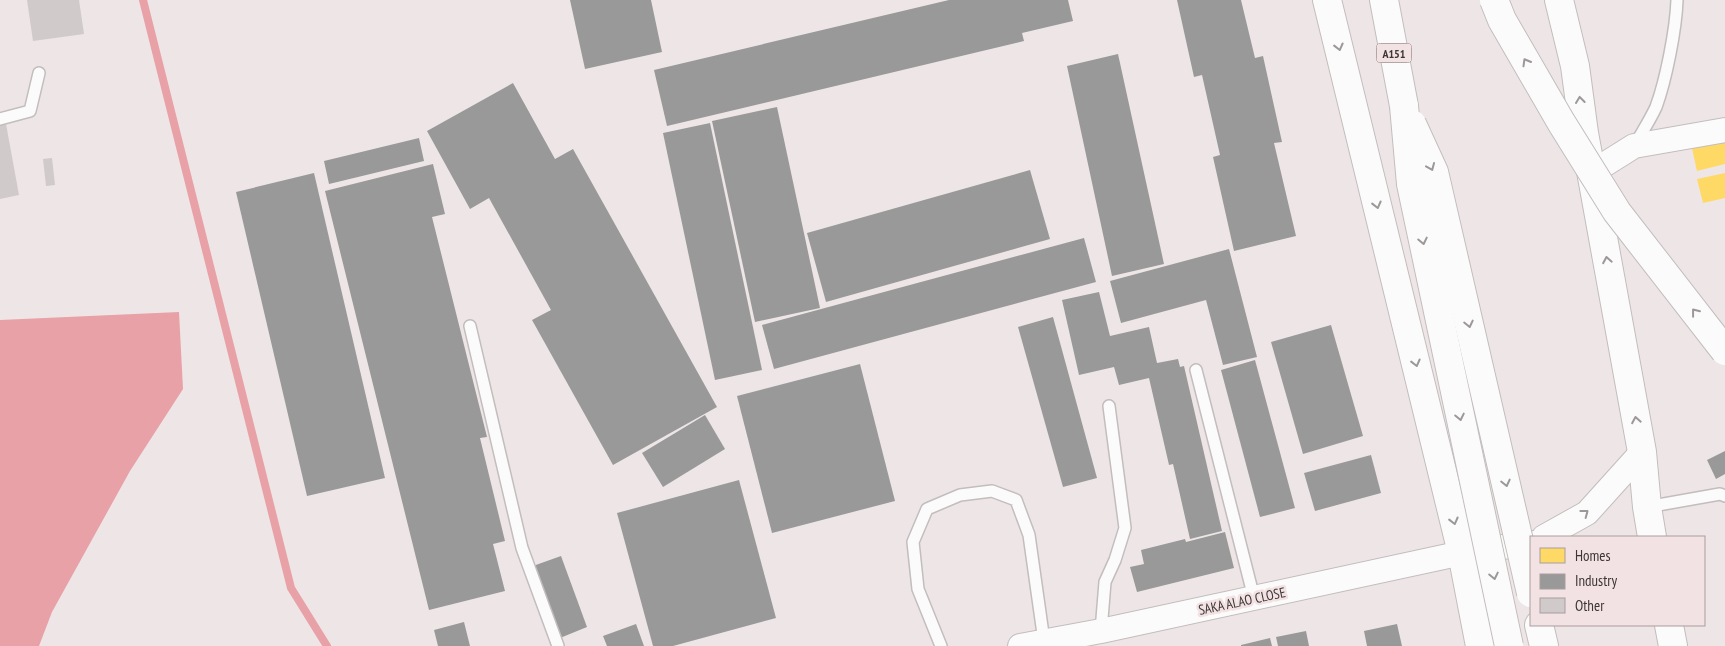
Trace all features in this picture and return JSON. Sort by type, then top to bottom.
[{"type":"main road","points":[[1327,0],[1462,553],[1480,646]]},
{"type":"main road","name":"A151","points":[[1384,0],[1404,106]]},
{"type":"main road","points":[[1494,0],[1502,20],[1561,122],[1617,212],[1725,351]]},
{"type":"main road","points":[[1559,0],[1575,66],[1584,133],[1642,452],[1652,536]]},
{"type":"main road","points":[[1404,106],[1434,172],[1530,589]]},
{"type":"main road","points":[[1404,106],[1410,184],[1509,646]]},
{"type":"main road","points":[[1539,626],[1544,646]]},
{"type":"main road","points":[[1669,626],[1673,646]]},
{"type":"street","points":[[1591,173],[1634,146],[1725,130]]},
{"type":"street","points":[[1546,536],[1587,513],[1642,452]]},
{"type":"street","name":"SAKA ALAO CLOSE","points":[[1020,646],[1102,631],[1462,553],[1530,543]]},
{"type":"lane","points":[[1634,146],[1656,108],[1673,35],[1677,0]]},
{"type":"lane","points":[[0,119],[30,111],[40,73]]},
{"type":"lane","points":[[470,326],[522,548],[558,646]]},
{"type":"lane","points":[[1196,370],[1254,598]]},
{"type":"lane","points":[[1102,631],[1105,582],[1115,560],[1125,528],[1108,406]]},
{"type":"lane","points":[[942,646],[918,589],[913,542],[927,509],[960,495],[992,490],[1016,500],[1029,535],[1044,641]]},
{"type":"lane","points":[[1647,507],[1720,494],[1725,496]]},
{"type":"shaded area","points":[[179,312],[183,389],[130,471],[52,612],[39,646],[0,646],[0,320]]},
{"type":"building: Homes","points":[[1725,137],[1725,164],[1697,171],[1691,144]]},
{"type":"building: Homes","points":[[1725,173],[1725,198],[1703,203],[1697,179]]},
{"type":"building: Industry","points":[[570,0],[651,0],[662,52],[585,69]]},
{"type":"building: Industry","points":[[949,0],[1068,0],[1073,21],[1022,33],[1024,41],[667,126],[654,70]]},
{"type":"building: Industry","points":[[1177,0],[1241,0],[1255,58],[1263,56],[1282,142],[1274,143],[1296,236],[1234,251],[1213,157],[1220,155],[1202,75],[1194,77]]},
{"type":"building: Industry","points":[[1118,54],[1164,264],[1112,276],[1067,66]]},
{"type":"building: Industry","points":[[513,83],[555,159],[573,149],[717,407],[613,465],[532,320],[551,310],[489,198],[470,209],[427,131]]},
{"type":"building: Industry","points":[[777,107],[820,308],[755,322],[712,121]]},
{"type":"building: Industry","points":[[710,123],[762,370],[715,380],[663,133]]},
{"type":"building: Industry","points":[[419,138],[424,161],[329,184],[324,161]]},
{"type":"building: Industry","points":[[433,164],[445,214],[432,217],[487,437],[480,438],[505,541],[493,544],[505,591],[429,610],[325,191]]},
{"type":"building: Industry","points":[[1030,170],[1050,239],[826,302],[807,233]]},
{"type":"building: Industry","points":[[314,173],[385,478],[307,496],[236,192]]},
{"type":"building: Industry","points":[[1084,238],[1096,282],[774,369],[762,325]]},
{"type":"building: Industry","points":[[1229,249],[1257,357],[1223,365],[1206,300],[1121,323],[1110,281]]},
{"type":"building: Industry","points":[[1099,292],[1110,336],[1149,327],[1157,363],[1178,359],[1180,367],[1184,366],[1222,531],[1190,539],[1173,464],[1169,465],[1149,378],[1119,385],[1114,367],[1079,375],[1062,300]]},
{"type":"building: Industry","points":[[1053,317],[1097,478],[1063,487],[1018,327]]},
{"type":"building: Industry","points":[[1331,325],[1363,436],[1303,454],[1271,342]]},
{"type":"building: Industry","points":[[1255,360],[1295,508],[1260,517],[1221,370]]},
{"type":"building: Industry","points":[[860,364],[895,501],[772,533],[737,396]]},
{"type":"building: Industry","points":[[705,415],[725,449],[663,487],[642,453]]},
{"type":"building: Industry","points":[[1725,451],[1725,474],[1716,479],[1707,460]]},
{"type":"building: Industry","points":[[1371,455],[1381,493],[1315,511],[1304,473]]},
{"type":"building: Industry","points":[[739,480],[776,618],[673,646],[653,646],[617,513]]},
{"type":"building: Industry","points":[[1225,532],[1234,568],[1137,592],[1130,567],[1144,564],[1141,550],[1185,539],[1186,542]]},
{"type":"building: Industry","points":[[561,556],[587,627],[560,638],[533,566]]},
{"type":"building: Industry","points":[[464,622],[470,646],[438,646],[434,630]]},
{"type":"building: Industry","points":[[636,624],[644,646],[607,646],[603,636]]},
{"type":"building: Industry","points":[[1397,624],[1402,646],[1367,646],[1364,631]]},
{"type":"building: Industry","points":[[1306,631],[1309,646],[1278,646],[1276,637]]},
{"type":"building: Industry","points":[[1270,638],[1272,646],[1241,646],[1241,645]]},
{"type":"building: Other","points":[[27,0],[79,0],[84,34],[33,41]]},
{"type":"building: Other","points":[[6,124],[19,195],[0,199],[0,125]]},
{"type":"building: Other","points":[[52,158],[55,185],[46,186],[43,159]]},
{"type":"waterway","points":[[143,0],[291,588],[327,646]]}]
